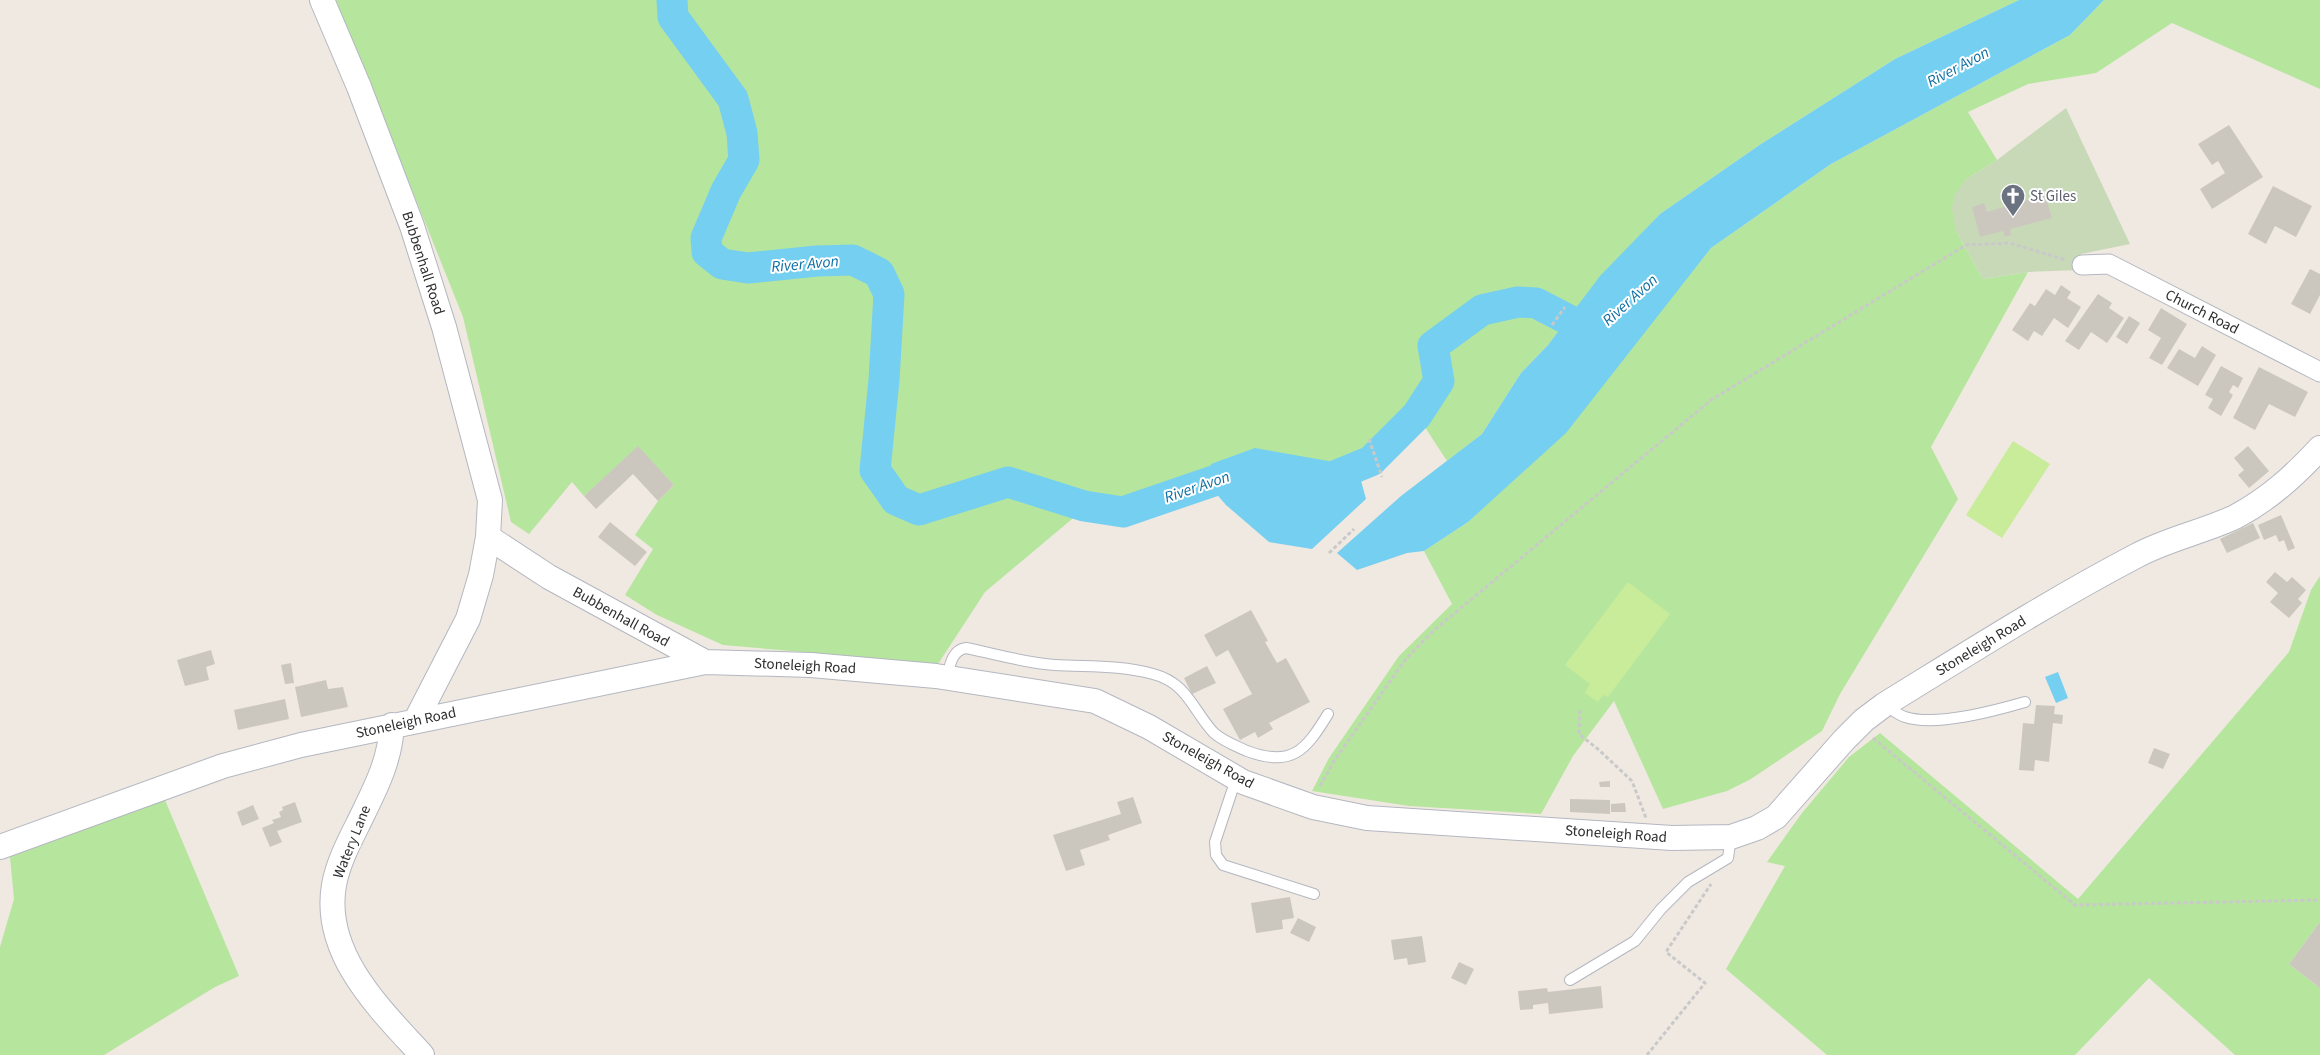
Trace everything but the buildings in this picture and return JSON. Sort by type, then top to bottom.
[{"type":"street","name":"Bubbenhall Road","points":[[322,0],[360,87],[409,217],[444,327],[490,500],[488,537],[468,619],[416,720]]},
{"type":"street","name":"Church Road","points":[[2082,265],[2110,264],[2320,372]]},
{"type":"street","name":"Stoneleigh Road","points":[[0,847],[223,766],[301,745],[705,662],[811,665],[948,677],[1094,701],[1149,727],[1236,779],[1312,807],[1367,818],[1654,836],[1732,837],[1757,828],[1776,817],[1858,725],[1884,705],[2083,584],[2138,554],[2234,517],[2267,499],[2288,482],[2320,448]]},
{"type":"street","name":"Bubbenhall Road","points":[[488,537],[549,577],[705,662]]},
{"type":"street","name":"Watery Lane","points":[[392,725],[388,757],[341,861],[334,886],[332,911],[337,937],[350,966],[375,1003],[422,1055]]},
{"type":"lane","points":[[948,677],[953,656],[960,649],[966,648],[1009,658],[1055,665],[1102,665],[1154,674],[1168,679],[1185,694],[1214,733],[1231,744],[1266,758],[1296,754],[1309,742],[1328,714]]},
{"type":"lane","points":[[1884,705],[1905,717],[1934,721],[2001,709],[2025,702]]},
{"type":"lane","points":[[1236,779],[1215,842],[1216,855],[1223,864],[1314,894]]},
{"type":"lane","points":[[1570,980],[1634,941],[1661,909],[1688,882],[1716,868],[1728,858],[1732,837]]},
{"type":"path","points":[[1314,785],[1322,786],[1334,761],[1405,660],[1432,632],[1711,400],[1966,245],[2010,243],[2082,265]]},
{"type":"path","points":[[1552,325],[1565,308]]},
{"type":"path","points":[[1369,439],[1382,477]]},
{"type":"path","points":[[1329,553],[1354,530]]},
{"type":"path","points":[[1580,710],[1579,734],[1632,781],[1654,836]]},
{"type":"path","points":[[1858,725],[2075,905],[2320,900]]},
{"type":"path","points":[[1648,1055],[1705,984],[1666,952],[1710,887],[1716,868]]},
{"type":"green space","points":[[336,0],[2019,0],[1895,59],[1761,144],[1660,214],[1601,276],[1548,345],[1521,373],[1482,434],[1447,461],[1417,415],[1371,461],[1357,466],[1307,458],[1211,464],[1207,483],[1123,512],[1084,506],[1078,514],[985,592],[938,664],[723,645],[657,615],[625,595],[653,549],[635,535],[658,501],[674,485],[638,447],[584,496],[572,482],[529,534],[511,522],[463,317]]},
{"type":"green space","points":[[2104,0],[2320,0],[2320,89],[2172,23],[2096,73],[2028,84],[1968,112],[1997,160],[1965,180],[1956,231],[1983,279],[2028,272],[1931,447],[1958,499],[1840,694],[1822,731],[1751,779],[1727,791],[1663,809],[1614,701],[1573,756],[1541,814],[1409,806],[1312,791],[1329,758],[1399,656],[1452,604],[1424,551],[1468,522],[1646,329],[1711,248],[1831,164],[2070,35]]},
{"type":"green space","points":[[2066,108],[2130,244],[2081,254],[2080,270],[2028,272],[1983,279],[1956,231],[1952,209],[1954,195],[1965,180],[1997,160]]},
{"type":"green space","points":[[2013,441],[2050,464],[2002,538],[1966,515]]},
{"type":"green space","points":[[2320,576],[2320,922],[2289,964],[2320,988],[2320,1055],[2235,1055],[2149,978],[2075,1055],[1827,1055],[1726,969],[1785,866],[1767,862],[1802,813],[1849,757],[1880,733],[2078,899],[2289,652],[2311,590]]},
{"type":"green space","points":[[1628,582],[1670,614],[1608,697],[1603,695],[1598,702],[1585,693],[1590,684],[1565,665]]},
{"type":"green space","points":[[165,800],[239,976],[215,987],[104,1055],[0,1055],[0,947],[14,899],[10,857]]},
{"type":"water","points":[[2019,0],[2104,0],[2070,35],[1831,164],[1711,248],[1566,433],[1468,522],[1424,551],[1407,553],[1357,570],[1337,553],[1401,496],[1482,434],[1521,373],[1548,345],[1600,276],[1660,214],[1761,144],[1895,59]]},
{"type":"water","points":[[1255,448],[1357,466],[1366,499],[1312,549],[1269,542],[1226,505],[1207,483],[1211,464]]},
{"type":"water","points":[[2058,672],[2068,698],[2056,703],[2045,677]]},
{"type":"waterway","name":"River Avon","points":[[672,0],[673,17],[733,99],[742,133],[744,160],[726,191],[706,238],[707,252],[722,264],[748,268],[817,261],[853,260],[879,273],[889,294],[884,380],[875,470],[896,500],[919,510],[1008,482],[1084,506],[1123,512],[1237,473],[1247,475]]},
{"type":"waterway","name":"River Avon","points":[[1317,483],[1371,461],[1417,415],[1439,381],[1433,346],[1482,310],[1518,302],[1536,303],[1594,333],[1603,325]]},
{"type":"place","name":"St Giles","points":[[2013,217]]}]
